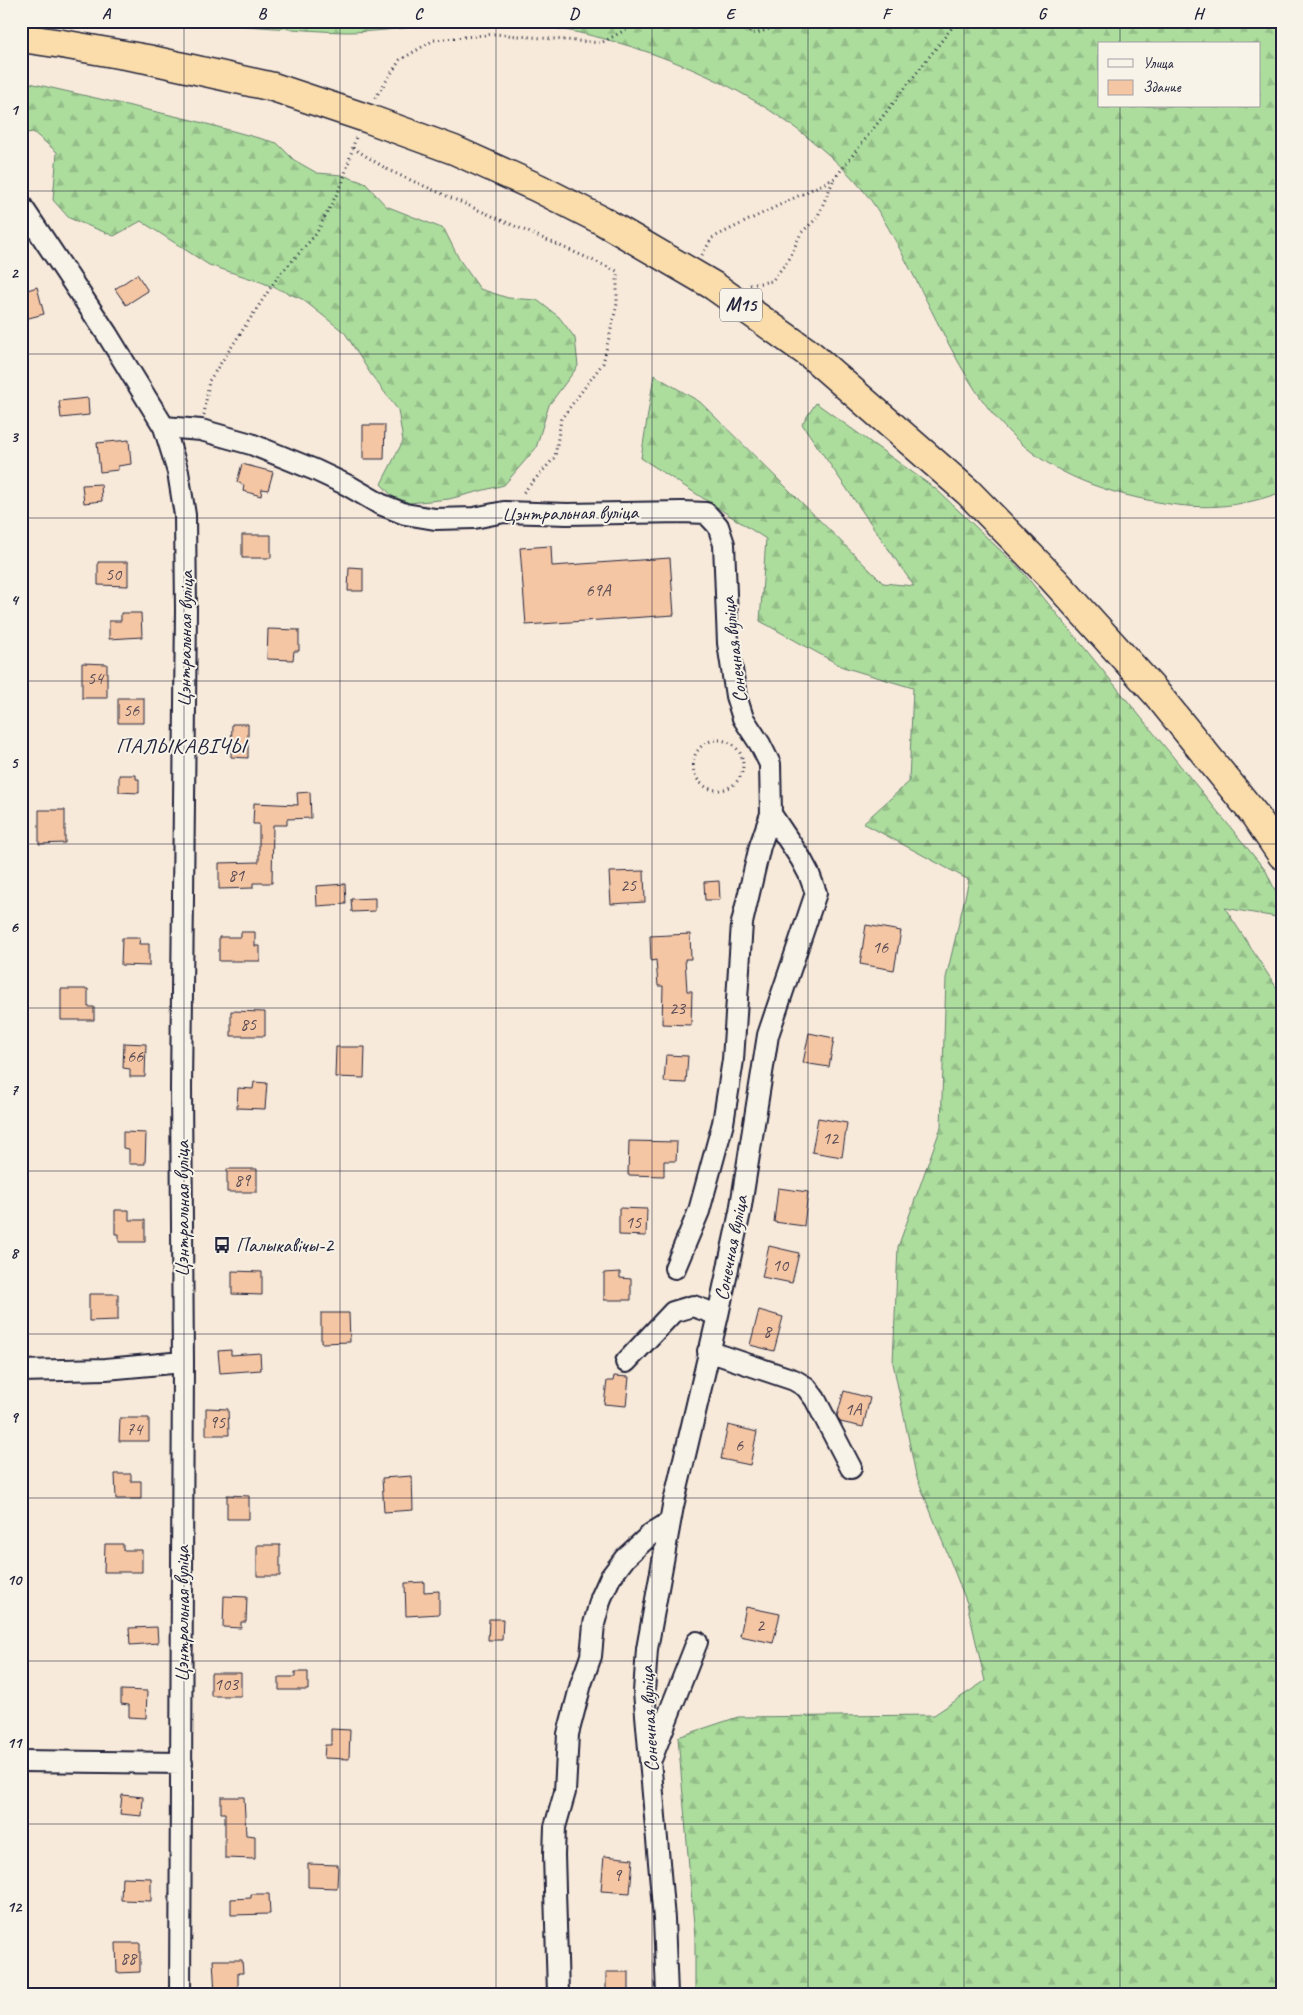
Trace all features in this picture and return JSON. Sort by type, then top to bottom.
[{"type":"highway","name":"М15","points":[[21,38],[147,59],[273,87],[454,150],[538,188],[601,220],[720,290],[811,355],[974,498],[1053,578],[1156,693],[1254,814],[1282,855]]},
{"type":"street","name":"Цэнтральная вуліца","points":[[21,205],[107,334],[164,427],[182,494],[186,548],[181,1078],[183,1362],[180,1994]]},
{"type":"street","name":"Цэнтральная вуліца","points":[[164,427],[201,430],[251,444],[283,456],[349,486],[380,504],[405,514],[435,519],[474,518],[504,512],[567,514],[682,512],[706,513],[718,526]]},
{"type":"street","name":"Сонечная вуліца","points":[[668,1994],[664,1919],[644,1692],[647,1649],[670,1522],[740,1212],[768,1035],[816,893],[810,874],[771,814],[770,764],[743,718],[736,696],[728,643],[724,544],[718,526]]},
{"type":"street","points":[[675,1268],[700,1211],[723,1123],[733,1060],[742,922],[760,846],[771,814]]},
{"type":"street","points":[[626,1362],[673,1312],[693,1306],[718,1315]]},
{"type":"street","points":[[708,1351],[794,1380],[806,1387],[815,1399],[851,1468]]},
{"type":"street","points":[[21,1371],[106,1369],[183,1362]]},
{"type":"street","points":[[558,1994],[555,1827],[564,1792],[568,1734],[581,1684],[591,1656],[594,1624],[600,1598],[610,1578],[625,1558],[651,1534],[670,1522]]},
{"type":"street","points":[[651,1761],[697,1642]]},
{"type":"street","points":[[21,1761],[182,1764]]},
{"type":"path","points":[[201,430],[210,381],[277,278],[316,234],[342,184],[362,117],[400,60],[434,40],[494,34],[601,43],[642,21]]},
{"type":"path","points":[[721,21],[755,34],[791,21]]},
{"type":"path","points":[[720,290],[772,281],[790,260],[801,233],[817,218],[835,178],[957,21]]},
{"type":"path","points":[[353,148],[390,171],[617,271],[617,304],[603,363],[561,419],[555,457],[535,482],[504,512]]},
{"type":"path","points":[[692,272],[712,238],[835,178]]},
{"type":"path","points":[[711,740],[726,741],[733,745],[742,758],[741,774],[737,780],[724,789],[708,788],[696,778],[693,771],[694,756],[704,744],[711,740]]},
{"type":"green space","points":[[161,21],[1282,21],[1282,492],[1245,503],[1210,507],[1157,502],[1092,485],[1054,467],[1023,445],[998,420],[976,390],[956,357],[889,228],[856,181],[820,148],[780,117],[759,103],[718,81],[690,68],[632,47],[603,38],[542,26],[464,22],[381,30],[321,31]]},
{"type":"green space","points":[[21,81],[192,120],[277,143],[294,160],[317,173],[342,175],[365,183],[386,206],[444,229],[459,259],[480,289],[508,298],[537,300],[559,317],[575,338],[578,366],[549,405],[536,448],[504,485],[449,499],[409,503],[393,497],[381,484],[403,441],[398,410],[370,373],[345,333],[302,299],[261,282],[209,265],[141,221],[114,236],[69,218],[53,200],[57,152],[33,132],[21,134]]},
{"type":"green space","points":[[654,375],[700,402],[883,583],[914,586],[802,424],[816,403],[937,490],[1021,570],[1266,871],[1282,905],[1282,918],[1225,908],[1282,996],[1282,1994],[695,1994],[695,1937],[678,1737],[738,1717],[934,1715],[985,1681],[967,1603],[916,1475],[893,1363],[898,1247],[941,1127],[946,978],[969,880],[863,823],[909,782],[913,688],[843,667],[760,621],[766,539],[641,458]]},
{"type":"building","points":[[137,274],[148,291],[126,305],[115,289]]},
{"type":"building","points":[[37,287],[44,314],[21,320],[21,292]]},
{"type":"building","points":[[88,398],[89,415],[61,418],[59,401]]},
{"type":"building","points":[[363,425],[385,425],[384,459],[363,459]]},
{"type":"building","points":[[129,440],[131,464],[118,466],[118,470],[100,472],[97,443]]},
{"type":"building","points":[[242,464],[273,472],[268,490],[262,489],[261,496],[243,491],[244,485],[237,482]]},
{"type":"building","points":[[101,484],[102,501],[84,503],[82,485]]},
{"type":"building","points":[[242,535],[271,535],[271,558],[242,558]]},
{"type":"building","points":[[551,546],[552,566],[670,558],[674,615],[526,625],[520,548]]},
{"type":"building","points":[[98,562],[128,562],[128,586],[98,585]]},
{"type":"building","points":[[349,567],[363,568],[363,591],[348,591]]},
{"type":"building","points":[[121,613],[141,613],[142,637],[109,639],[109,621],[121,621]]},
{"type":"building","points":[[268,629],[299,630],[299,651],[294,651],[293,660],[267,659]]},
{"type":"building","points":[[82,663],[107,664],[107,698],[82,698]]},
{"type":"building","points":[[118,698],[144,698],[144,723],[118,723]]},
{"type":"building","points":[[232,724],[248,724],[248,758],[231,757]]},
{"type":"building","points":[[119,775],[136,775],[136,779],[139,779],[139,793],[119,792]]},
{"type":"building","points":[[310,792],[311,818],[287,819],[287,825],[273,825],[272,883],[253,883],[253,888],[219,889],[219,863],[259,862],[259,824],[253,824],[254,803],[298,805],[297,793]]},
{"type":"building","points":[[39,810],[65,810],[65,843],[39,844]]},
{"type":"building","points":[[644,871],[645,902],[611,904],[609,872]]},
{"type":"building","points":[[719,881],[720,900],[705,900],[704,882]]},
{"type":"building","points":[[345,884],[346,904],[317,906],[316,886]]},
{"type":"building","points":[[375,898],[375,911],[352,912],[351,899]]},
{"type":"building","points":[[866,925],[901,931],[894,970],[860,964]]},
{"type":"building","points":[[241,932],[255,932],[255,946],[260,946],[260,961],[219,961],[219,937],[241,937]]},
{"type":"building","points":[[690,934],[691,959],[685,959],[687,991],[692,991],[691,1025],[662,1024],[663,986],[658,986],[656,960],[651,961],[650,936]]},
{"type":"building","points":[[122,938],[140,938],[139,944],[149,944],[149,966],[121,965]]},
{"type":"building","points":[[61,989],[88,989],[88,1007],[94,1007],[94,1020],[61,1020]]},
{"type":"building","points":[[231,1011],[265,1012],[265,1036],[231,1036]]},
{"type":"building","points":[[809,1033],[834,1038],[829,1067],[803,1063]]},
{"type":"building","points":[[124,1043],[146,1044],[145,1077],[130,1077],[130,1069],[123,1068]]},
{"type":"building","points":[[336,1047],[365,1047],[364,1078],[335,1077]]},
{"type":"building","points":[[666,1055],[688,1056],[686,1083],[664,1082]]},
{"type":"building","points":[[254,1082],[267,1083],[265,1109],[237,1108],[238,1088],[253,1089]]},
{"type":"building","points":[[818,1118],[847,1123],[842,1157],[812,1152]]},
{"type":"building","points":[[123,1132],[146,1133],[145,1164],[129,1164],[129,1149],[123,1148]]},
{"type":"building","points":[[629,1141],[677,1142],[676,1161],[664,1161],[664,1176],[628,1175]]},
{"type":"building","points":[[227,1169],[257,1169],[257,1192],[227,1192]]},
{"type":"building","points":[[778,1188],[808,1192],[804,1226],[774,1222]]},
{"type":"building","points":[[619,1208],[647,1209],[646,1236],[619,1235]]},
{"type":"building","points":[[115,1210],[129,1210],[129,1220],[145,1220],[145,1242],[119,1242],[119,1234],[115,1234]]},
{"type":"building","points":[[769,1246],[799,1253],[792,1283],[762,1277]]},
{"type":"building","points":[[232,1271],[262,1272],[262,1295],[232,1294]]},
{"type":"building","points":[[620,1272],[620,1278],[631,1279],[631,1300],[604,1300],[604,1273]]},
{"type":"building","points":[[89,1294],[118,1294],[118,1320],[89,1321]]},
{"type":"building","points":[[759,1310],[783,1317],[774,1351],[750,1345]]},
{"type":"building","points":[[321,1313],[349,1313],[350,1342],[321,1343]]},
{"type":"building","points":[[231,1350],[231,1355],[260,1353],[261,1370],[220,1373],[218,1351]]},
{"type":"building","points":[[614,1376],[629,1377],[626,1406],[604,1404],[607,1381],[613,1381]]},
{"type":"building","points":[[844,1391],[870,1398],[863,1427],[840,1422],[837,1416]]},
{"type":"building","points":[[206,1408],[228,1409],[229,1435],[206,1435]]},
{"type":"building","points":[[120,1418],[149,1418],[149,1441],[119,1441]]},
{"type":"building","points":[[728,1425],[757,1432],[750,1465],[721,1459]]},
{"type":"building","points":[[115,1474],[131,1474],[131,1481],[141,1481],[141,1499],[116,1499]]},
{"type":"building","points":[[412,1476],[413,1510],[384,1512],[382,1478]]},
{"type":"building","points":[[227,1495],[249,1496],[249,1519],[227,1519]]},
{"type":"building","points":[[105,1544],[123,1544],[123,1550],[142,1550],[142,1572],[104,1572]]},
{"type":"building","points":[[257,1545],[280,1545],[280,1576],[257,1576]]},
{"type":"building","points":[[424,1582],[424,1592],[439,1591],[439,1614],[406,1616],[405,1583]]},
{"type":"building","points":[[224,1596],[247,1597],[246,1622],[241,1622],[241,1628],[223,1627]]},
{"type":"building","points":[[746,1607],[780,1614],[773,1643],[740,1636]]},
{"type":"building","points":[[489,1619],[503,1619],[502,1640],[488,1640]]},
{"type":"building","points":[[157,1627],[158,1643],[130,1645],[129,1628]]},
{"type":"building","points":[[295,1672],[308,1672],[308,1690],[279,1690],[279,1677],[295,1677]]},
{"type":"building","points":[[211,1673],[241,1673],[241,1696],[211,1696]]},
{"type":"building","points":[[121,1690],[147,1691],[146,1718],[129,1717],[129,1705],[121,1704]]},
{"type":"building","points":[[331,1729],[350,1730],[349,1759],[324,1758],[325,1745],[331,1745]]},
{"type":"building","points":[[122,1795],[143,1797],[142,1816],[120,1814]]},
{"type":"building","points":[[221,1797],[244,1797],[246,1835],[255,1836],[255,1859],[225,1858],[225,1813],[221,1813]]},
{"type":"building","points":[[604,1856],[633,1859],[630,1893],[601,1891]]},
{"type":"building","points":[[308,1864],[338,1865],[337,1888],[308,1887]]},
{"type":"building","points":[[122,1877],[151,1878],[151,1901],[121,1900]]},
{"type":"building","points":[[251,1894],[269,1894],[270,1914],[231,1915],[231,1899],[251,1898]]},
{"type":"building","points":[[116,1943],[140,1943],[140,1972],[117,1973]]},
{"type":"building","points":[[213,1960],[242,1960],[243,1973],[238,1973],[238,1994],[215,1994]]},
{"type":"building","points":[[606,1972],[629,1972],[629,1994],[606,1994]]},
{"type":"place","name":"Палыкавічы-2","points":[[222,1245]]},
{"type":"district","name":"ПАЛЫКАВІЧЫ","points":[[181,746]]}]
